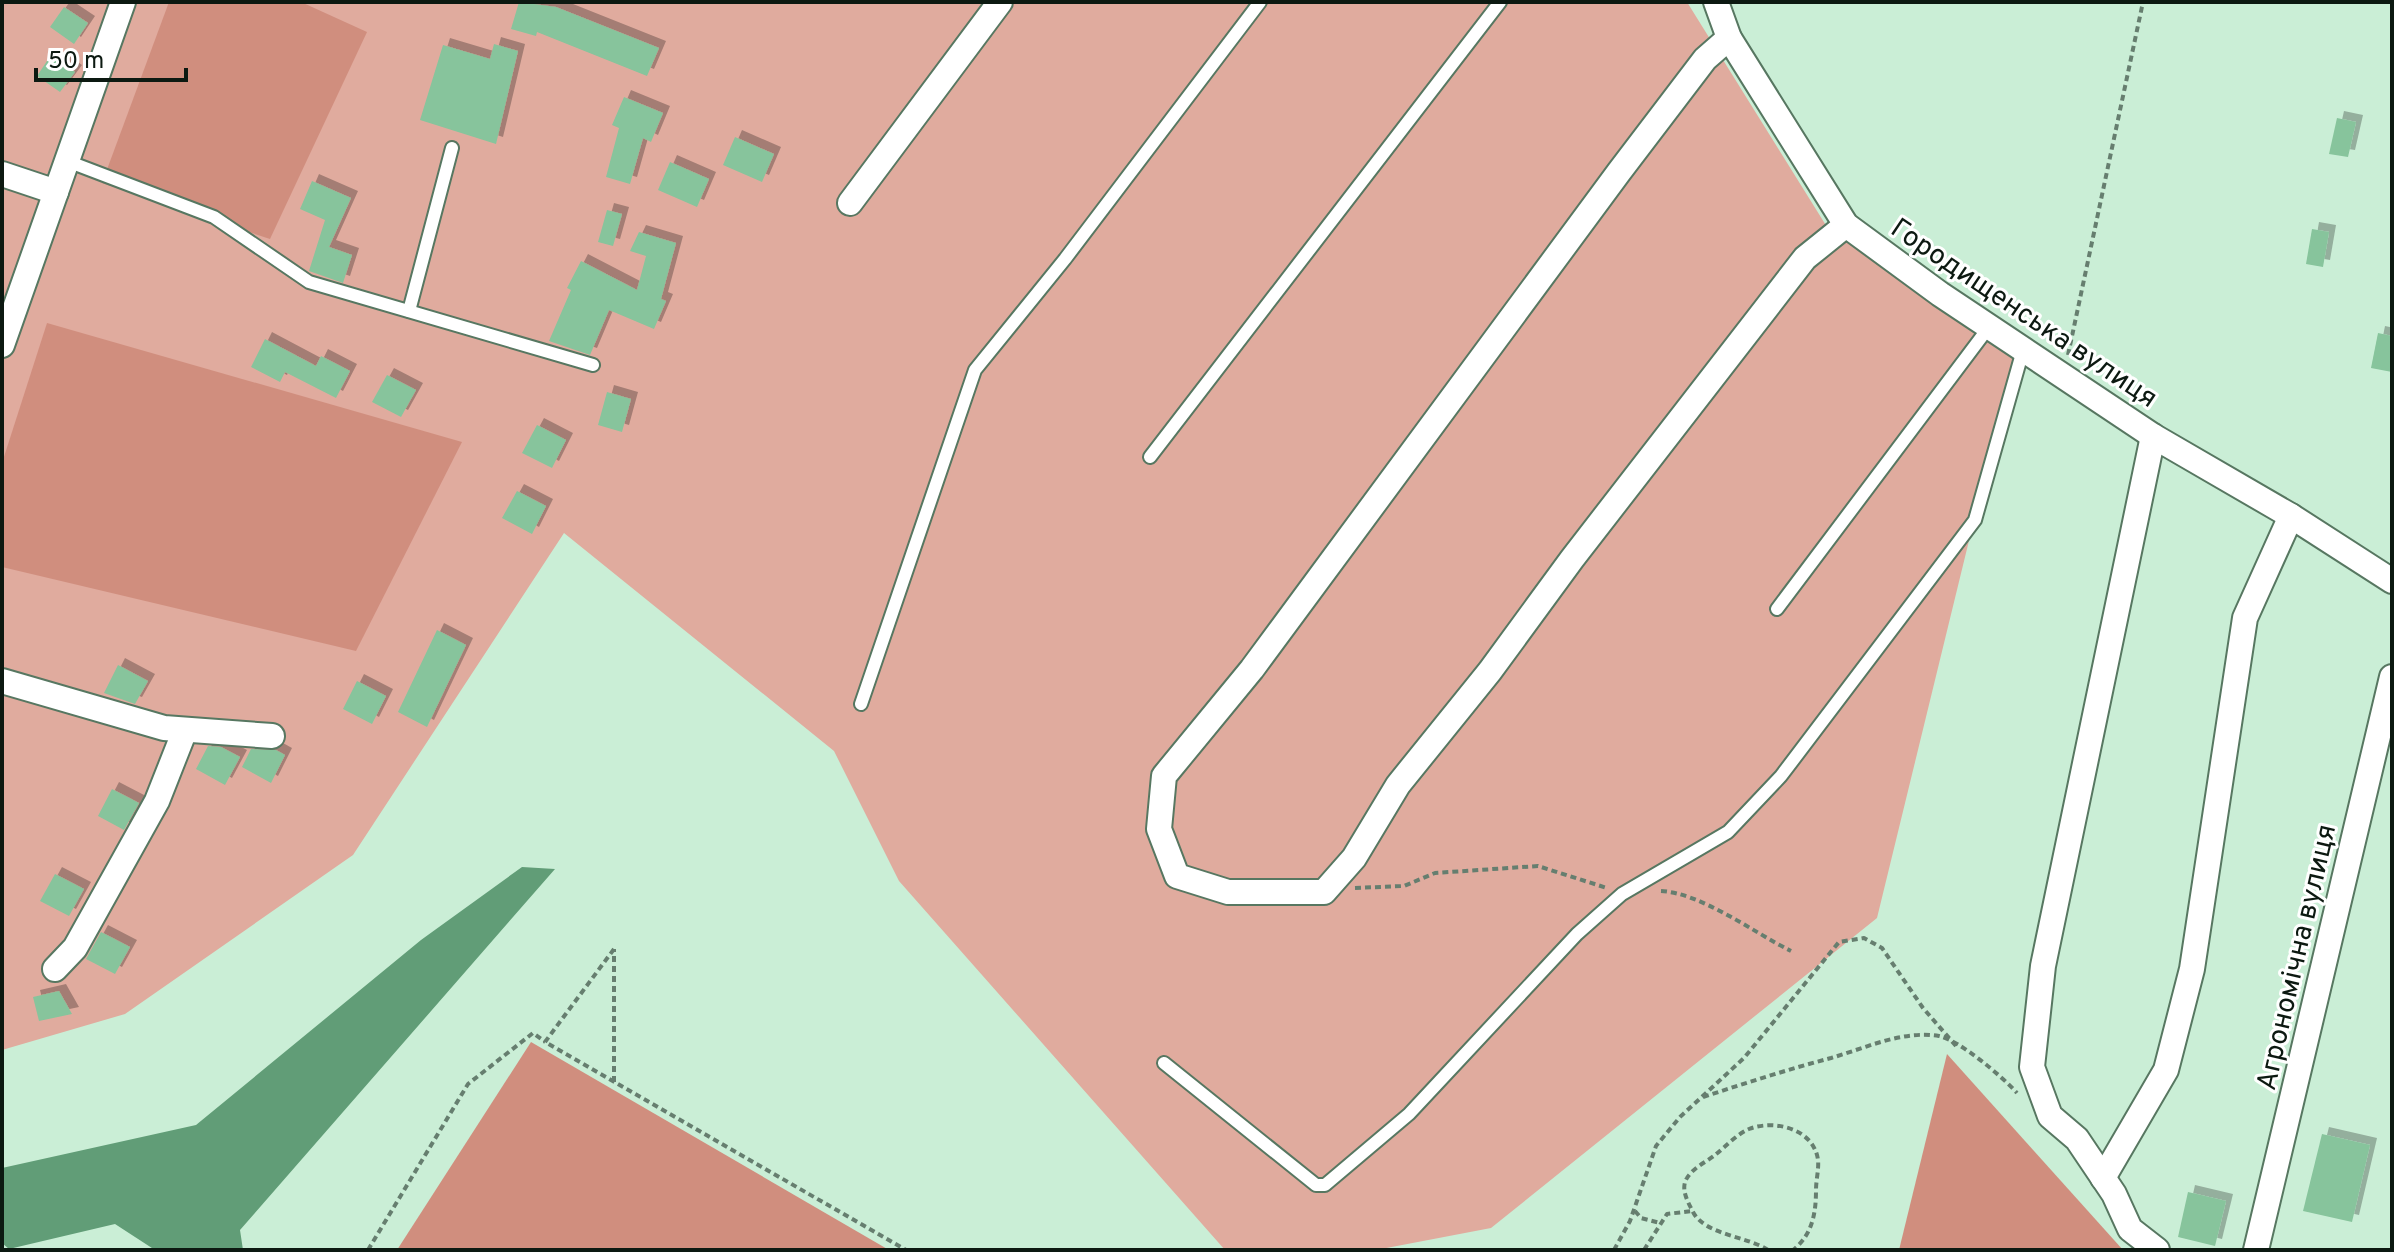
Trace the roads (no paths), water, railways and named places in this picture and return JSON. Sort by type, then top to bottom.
[{"type":"street","points":[[2,345],[123,2]]},
{"type":"street","points":[[850,203],[1000,2]]},
{"type":"street","name":"Городищенська вулиця","points":[[1716,2],[1729,38],[1846,225],[1989,327],[2153,436],[2291,516],[2392,581]]},
{"type":"street","points":[[1729,38],[1705,59],[1657,121],[1252,669],[1164,776],[1159,829],[1177,876],[1228,892],[1324,892],[1354,858],[1398,785],[1490,671],[1572,559],[1805,258],[1846,225]]},
{"type":"street","points":[[2,174],[56,192]]},
{"type":"street","points":[[2153,436],[2043,966],[2032,1067],[2050,1116],[2077,1139],[2114,1194],[2130,1229],[2157,1250]]},
{"type":"street","points":[[2103,1178],[2166,1070],[2192,969],[2245,618],[2291,516]]},
{"type":"street","name":"Агрономічна вулиця","points":[[2256,1250],[2392,677]]},
{"type":"street","points":[[2,681],[164,728],[272,736]]},
{"type":"street","points":[[55,969],[75,948],[157,801],[185,730]]},
{"type":"lane","points":[[861,704],[975,370],[1065,259],[1260,2]]},
{"type":"lane","points":[[1150,457],[1500,2]]},
{"type":"lane","points":[[409,311],[452,148]]},
{"type":"lane","points":[[67,161],[214,217],[309,282],[593,365]]},
{"type":"lane","points":[[1777,609],[1989,327]]},
{"type":"lane","points":[[1164,1063],[1316,1185],[1325,1185],[1409,1114],[1577,934],[1622,894],[1728,832],[1781,776],[1963,541],[1975,520],[2023,350]]}]
